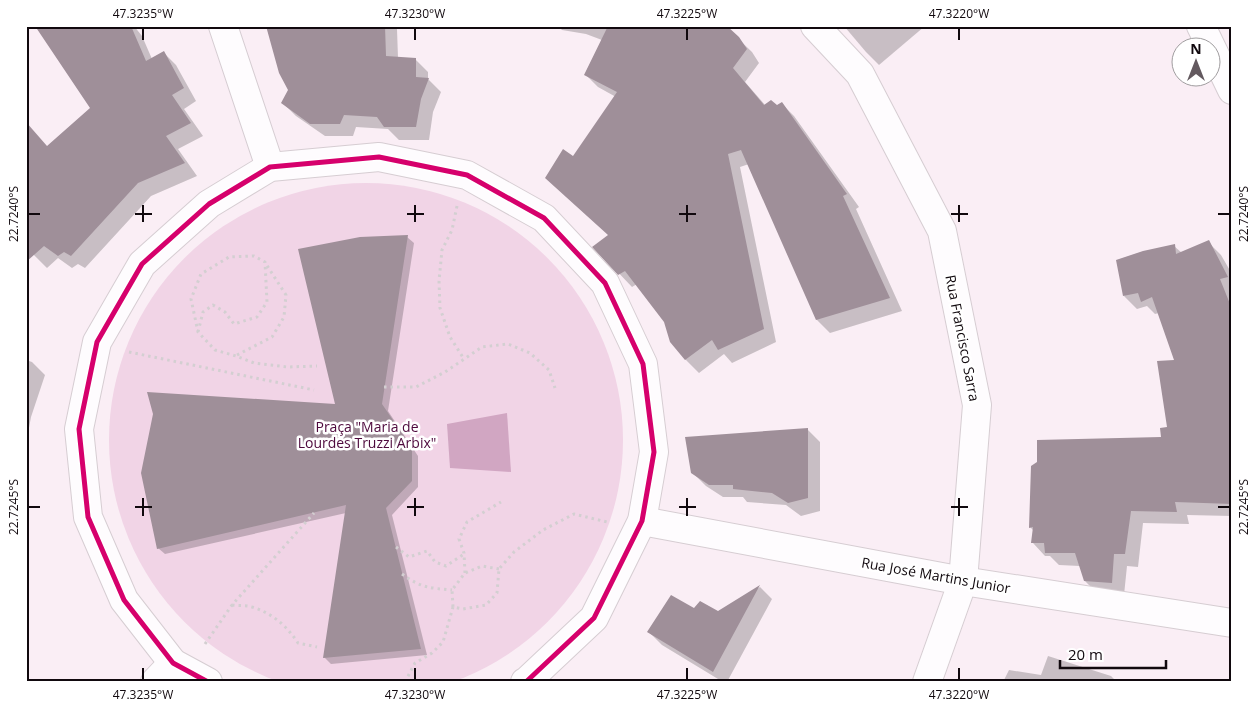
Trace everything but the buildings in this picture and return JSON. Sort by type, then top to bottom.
[{"type":"street","points":[[223,26],[270,167]]},
{"type":"street","name":"Rua Francisco Sarra","points":[[815,26],[860,74],[942,231],[977,405],[963,581],[927,682]]},
{"type":"street","points":[[1201,26],[1232,90]]},
{"type":"street","points":[[208,682],[164,672],[124,600],[88,518],[79,429],[97,342],[142,264],[209,204],[270,167],[380,157],[466,175],[544,218],[605,284],[643,364],[654,452],[642,521],[594,618],[525,682]]},
{"type":"street","name":"Rua José Martins Junior","points":[[642,521],[963,581],[1232,623]]},
{"type":"path","points":[[458,199],[452,230],[442,250],[439,280],[440,308],[450,337],[464,358]]},
{"type":"path","points":[[236,356],[272,337],[284,317],[286,295],[265,262],[254,256],[229,257],[201,274],[191,299],[198,332],[215,350],[254,363],[287,367],[318,366]]},
{"type":"path","points":[[198,332],[203,312],[213,305],[225,312],[234,324],[256,318],[267,302],[265,262]]},
{"type":"path","points":[[384,387],[416,387],[445,372],[482,347],[508,344],[530,353],[549,370],[555,388]]},
{"type":"path","points":[[122,351],[314,390]]},
{"type":"path","points":[[466,573],[464,553],[460,539],[466,522],[501,502]]},
{"type":"path","points":[[204,646],[232,605],[314,513]]},
{"type":"path","points":[[453,607],[463,609],[486,605],[497,592],[499,569],[514,552],[543,530],[574,514],[614,524]]},
{"type":"path","points":[[396,547],[409,557],[427,552],[435,562],[446,566],[464,553]]},
{"type":"path","points":[[405,682],[415,663],[432,653],[443,642],[453,607],[452,590],[466,573],[482,566],[499,569]]},
{"type":"path","points":[[402,574],[427,587],[452,590]]},
{"type":"path","points":[[232,605],[250,607],[265,612],[279,621],[298,643],[318,647]]},
{"type":"green space","name":"Praça \"Maria de Lourdes Truzzi Arbix\"","points":[[366,183],[416,188],[464,202],[509,226],[548,258],[580,297],[604,342],[618,390],[623,440],[618,490],[604,538],[580,583],[548,622],[509,654],[464,678],[416,692],[366,697],[316,692],[268,678],[223,654],[184,622],[152,583],[128,538],[114,490],[109,440],[114,390],[128,342],[152,297],[184,258],[223,226],[268,202],[316,188]]},
{"type":"shaded area","points":[[507,413],[511,472],[450,468],[447,424]]},
{"type":"cycle path","points":[[208,682],[173,663],[124,600],[88,517],[79,429],[97,342],[142,264],[209,204],[270,167],[379,157],[467,175],[544,218],[605,283],[643,364],[654,452],[642,521],[594,618],[525,682]]}]
